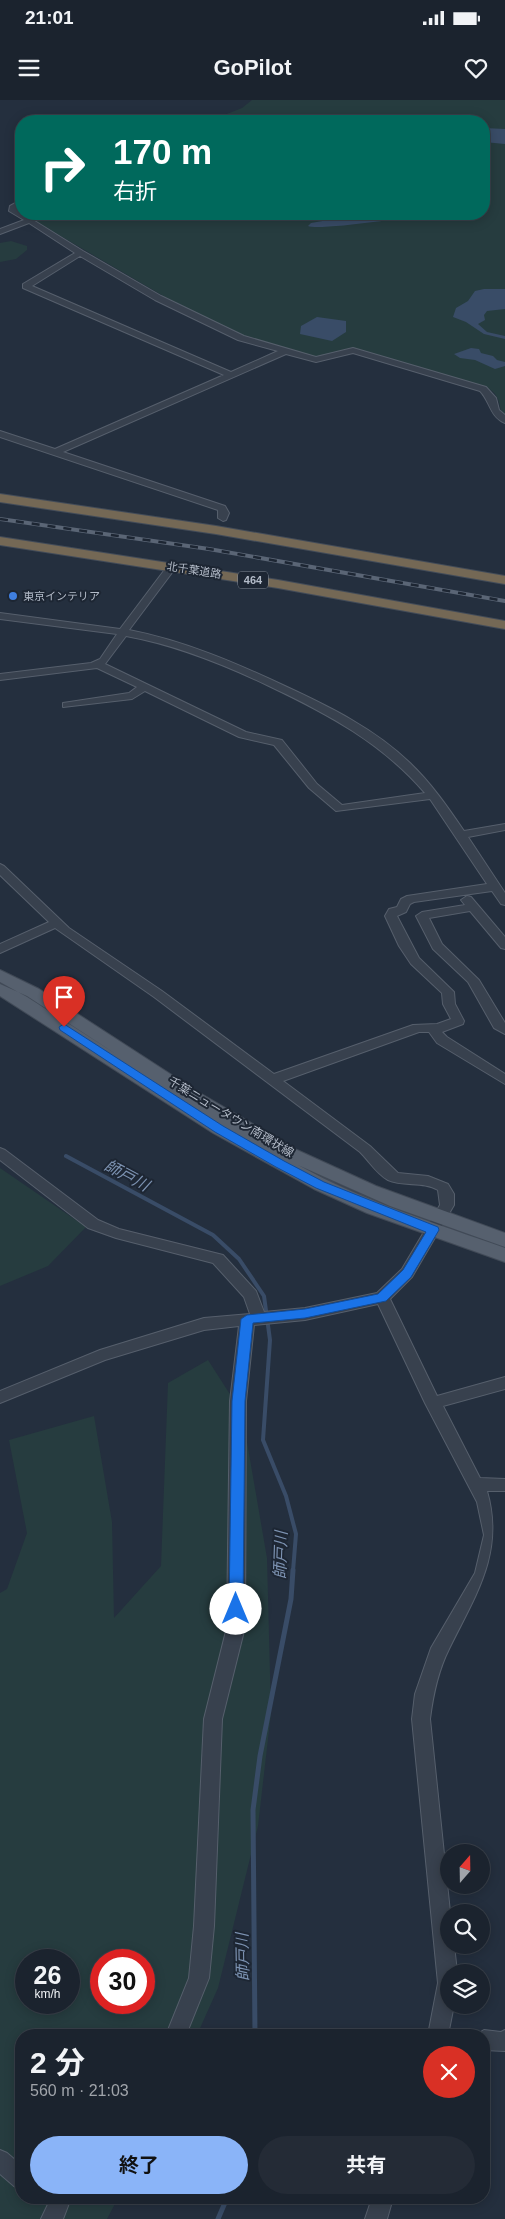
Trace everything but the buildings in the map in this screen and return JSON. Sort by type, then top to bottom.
[{"type":"highway","points":[[0,487],[223,518],[505,567]]},
{"type":"highway","points":[[0,498],[216,530],[505,580]]},
{"type":"highway","points":[[0,528],[69,538]]},
{"type":"highway","name":"北千葉道路","points":[[0,541],[176,558],[350,596],[505,625]]},
{"type":"highway","name":"464","points":[[260,567],[289,572]]},
{"type":"highway","points":[[458,602],[505,611]]},
{"type":"main road","name":"千葉ニュータウン南環状線","points":[[0,975],[34,993],[235,1122],[291,1154],[505,1255]]},
{"type":"main road","name":"千葉ニュータウン南環状線","points":[[0,988],[219,1129],[320,1185],[437,1224],[505,1240]]},
{"type":"street","points":[[0,232],[30,220],[80,253],[158,298],[241,338],[316,360],[353,350],[483,389],[492,398],[495,411],[505,420]]},
{"type":"street","points":[[80,253],[26,286],[231,375]]},
{"type":"street","points":[[56,452],[284,351]]},
{"type":"street","points":[[0,434],[222,508],[223,518]]},
{"type":"street","points":[[0,677],[97,664],[104,661],[176,558]]},
{"type":"street","points":[[0,616],[123,632],[168,642],[210,655],[328,711],[385,748],[417,776],[433,795],[505,901]]},
{"type":"street","points":[[97,664],[243,735],[278,742],[313,786],[340,809],[433,795]]},
{"type":"street","points":[[66,705],[132,696],[144,687]]},
{"type":"street","points":[[460,835],[505,827]]},
{"type":"street","points":[[0,868],[64,932],[158,994],[365,1149],[392,1176],[400,1179],[424,1180],[441,1186],[448,1197],[448,1205],[407,1273],[382,1298],[305,1314],[204,1324],[109,1353],[0,1397]]},
{"type":"street","points":[[272,1080],[418,1028],[438,1028],[458,1021],[449,1004],[447,990],[416,961],[404,946],[392,914],[402,908],[407,900],[494,887]]},
{"type":"street","points":[[460,892],[505,945]]},
{"type":"street","points":[[473,907],[422,916],[436,946],[473,980],[499,1025],[505,1030]]},
{"type":"street","points":[[0,948],[56,923]]},
{"type":"street","points":[[438,1028],[435,1032],[442,1040],[505,1080]]},
{"type":"street","points":[[0,1153],[93,1224],[116,1233],[218,1259],[251,1295],[253,1319],[238,1401],[236,1627],[213,1719],[204,1926],[199,1978],[178,2029]]},
{"type":"street","points":[[382,1298],[433,1403],[477,1484],[485,1502],[492,1535],[483,1574],[440,1648],[424,1694],[421,1719],[448,1983],[439,2029]]},
{"type":"street","points":[[433,1403],[505,1384]]},
{"type":"street","points":[[477,1484],[505,1485]]},
{"type":"street","points":[[490,2041],[502,2042],[505,2040]]},
{"type":"street","points":[[0,2160],[15,2174]]},
{"type":"street","points":[[376,2219],[381,2204]]},
{"type":"green space","points":[[252,100],[505,100],[505,415],[501,412],[495,394],[486,387],[354,348],[317,357],[245,337],[165,297],[33,220],[490,220],[490,115],[224,115],[242,108]]},
{"type":"green space","points":[[11,241],[27,246],[27,250],[16,259],[0,262],[0,243]]},
{"type":"green space","points":[[0,1168],[86,1227],[48,1266],[0,1286]]},
{"type":"green space","points":[[208,1360],[242,1413],[267,1558],[271,1713],[258,1826],[218,1988],[200,2029],[15,2029],[15,2204],[115,2204],[107,2219],[0,2219],[0,1593],[7,1589],[27,1533],[9,1440],[94,1416],[112,1522],[114,1618],[161,1566],[168,1383]]},
{"type":"water","points":[[490,128],[505,129],[505,144],[490,143]]},
{"type":"water","points":[[328,220],[386,220],[328,227],[308,226],[311,223]]},
{"type":"water","points":[[505,289],[505,309],[487,311],[484,315],[485,320],[478,324],[487,332],[505,336],[505,339],[484,334],[466,322],[453,317],[456,308],[468,301],[475,291]]},
{"type":"water","points":[[317,317],[346,321],[346,332],[332,341],[300,334],[301,326]]},
{"type":"water","points":[[471,348],[479,349],[481,353],[505,362],[505,366],[495,369],[475,360],[460,358],[454,354]]},
{"type":"waterway","name":"師戸川","points":[[66,1156],[213,1235],[239,1259],[264,1296],[270,1340],[263,1440],[286,1496],[296,1534],[293,1571]]},
{"type":"waterway","name":"師戸川","points":[[255,2029],[253,1810],[260,1756],[291,1599],[293,1570]]},
{"type":"waterway","name":"師戸川","points":[[218,2219],[224,2204]]},
{"type":"railway","points":[[0,519],[209,549],[505,601]]},
{"type":"place","name":"東京インテリア","points":[[13,596]]},
{"type":"route","points":[[64,1027],[219,1129],[280,1164],[320,1185],[373,1208],[433,1230],[407,1273],[382,1298],[305,1314],[247,1319],[238,1401],[236,1609]]}]
